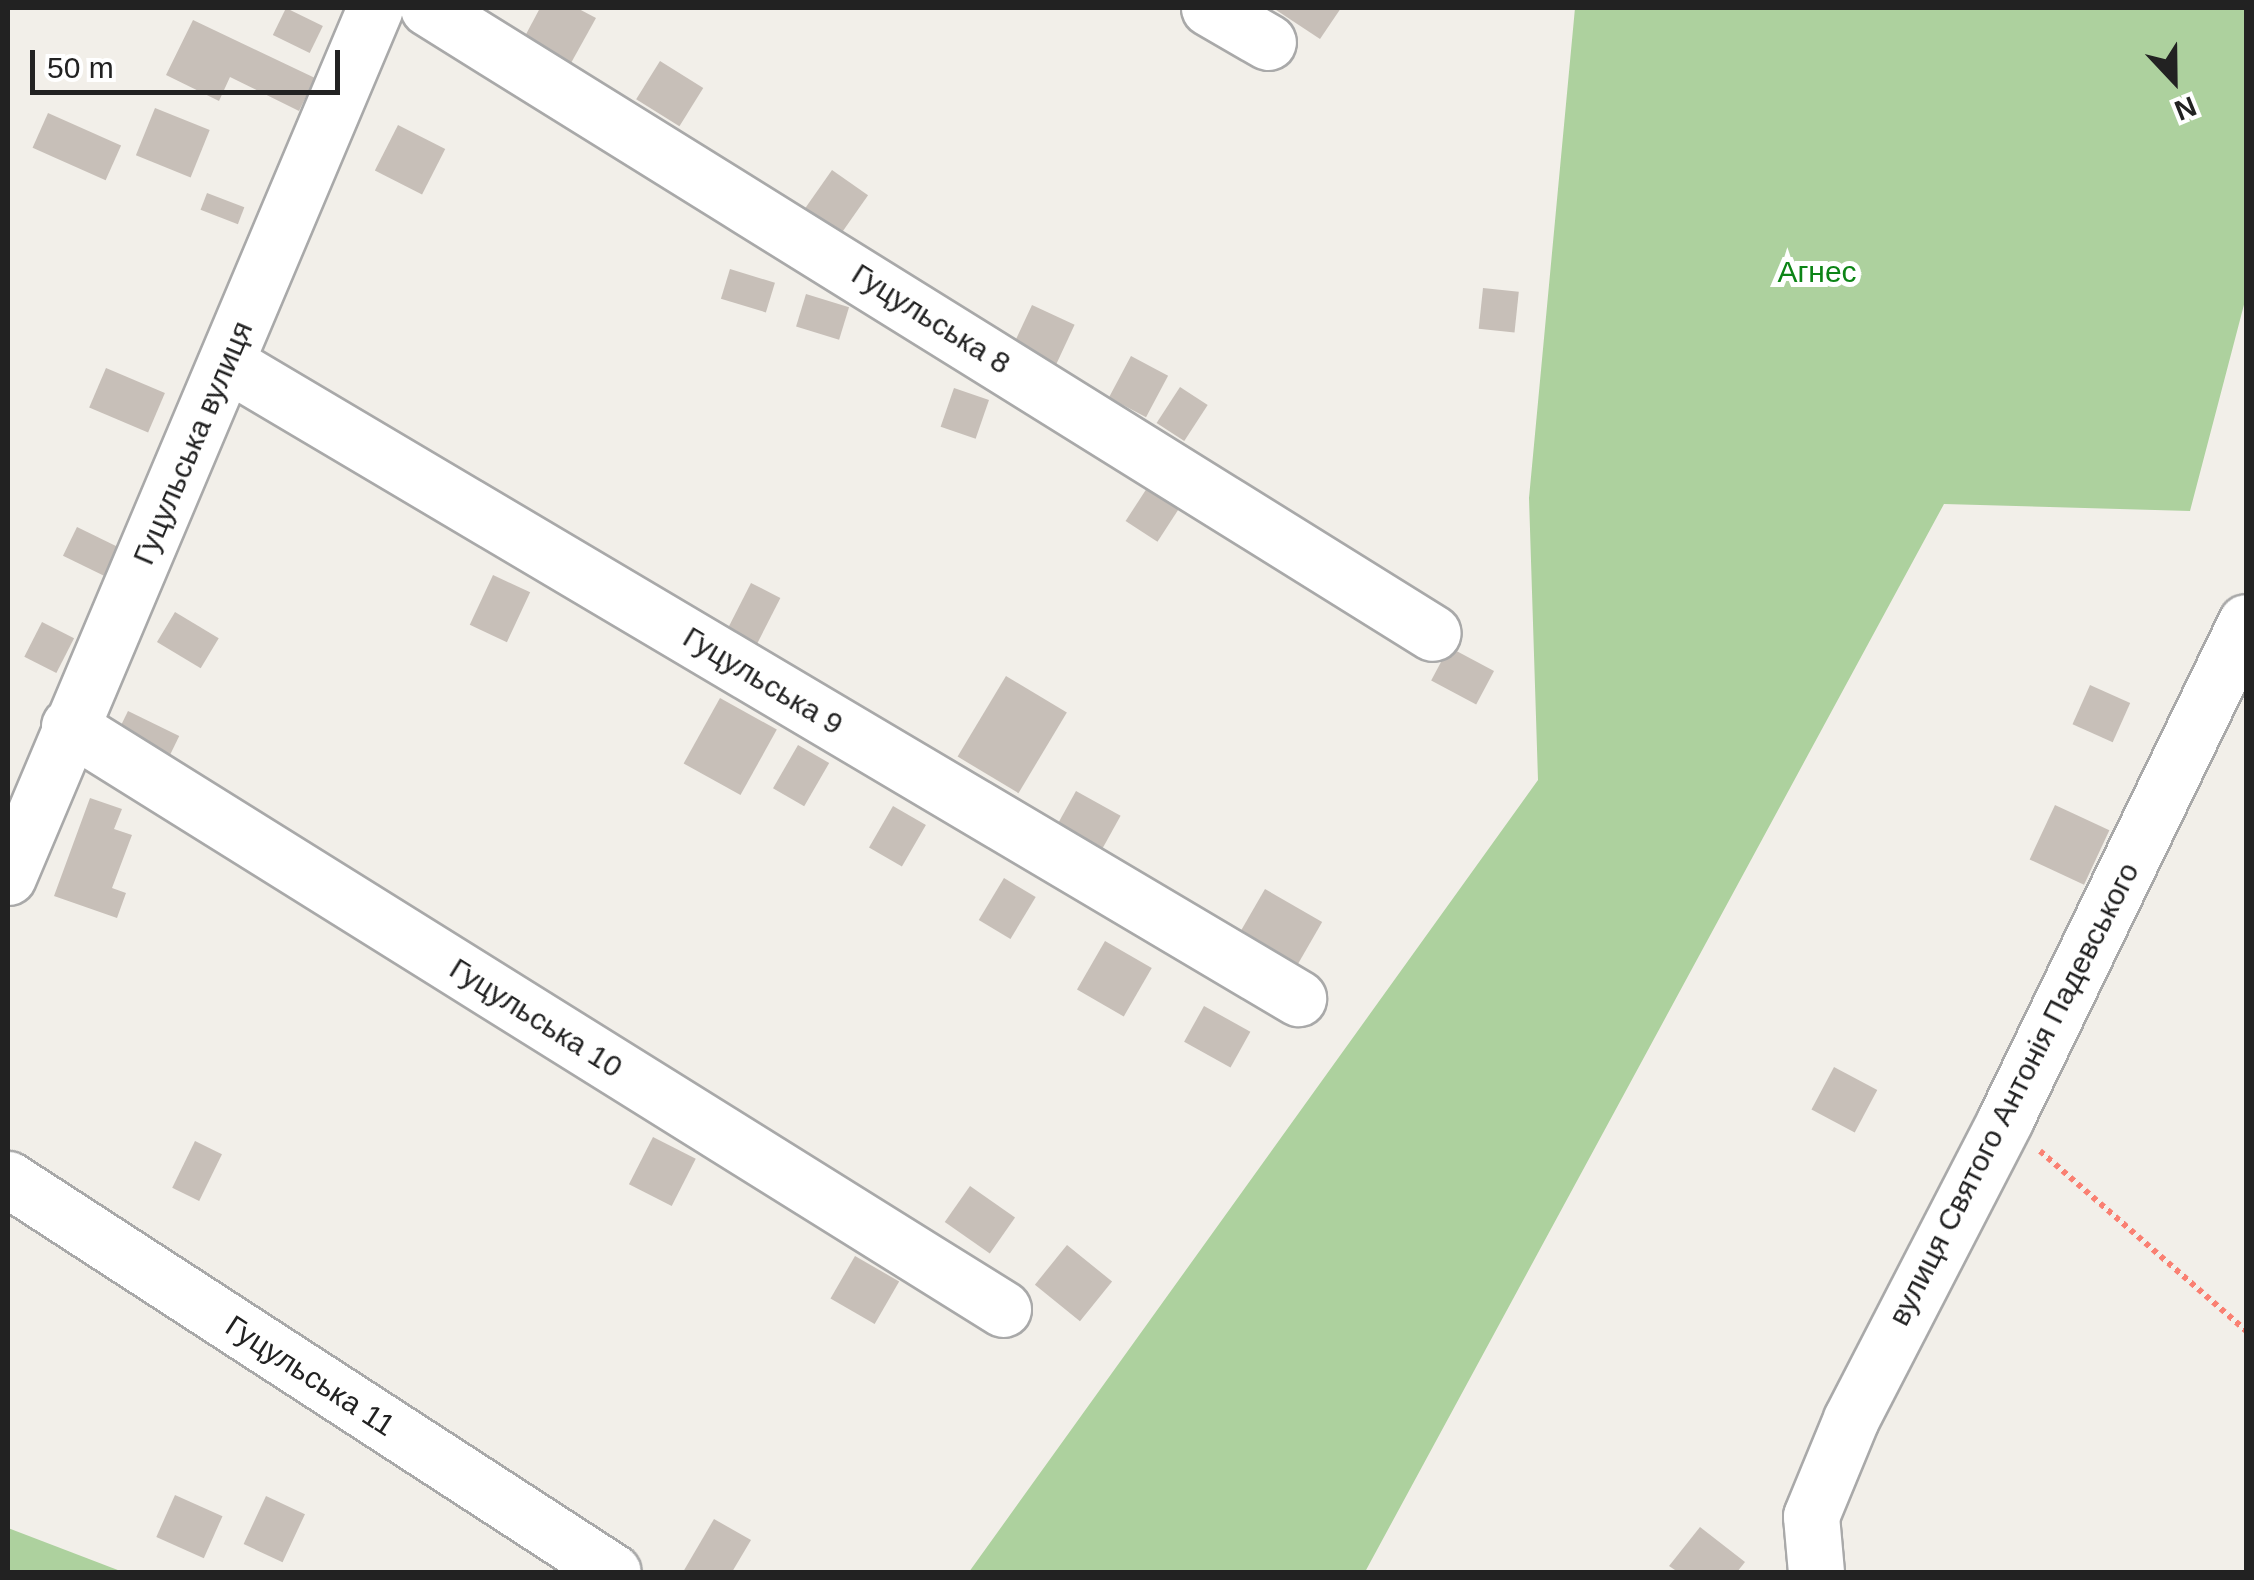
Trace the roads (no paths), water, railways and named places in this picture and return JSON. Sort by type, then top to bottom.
[{"type":"street","name":"Гуцульська вулиця","points":[[8,877],[69,726],[228,364],[375,8]]},
{"type":"street","name":"Гуцульська 8","points":[[428,8],[1433,632]]},
{"type":"street","points":[[1208,8],[1268,42]]},
{"type":"street","name":"Гуцульська 9","points":[[228,364],[1298,998]]},
{"type":"street","name":"вулиця Святого Антонія Падевського","points":[[1816,1572],[1811,1516],[1851,1420],[2005,1120],[2246,622]]},
{"type":"street","name":"Гуцульська 10","points":[[69,726],[1003,1309]]},
{"type":"street","name":"Гуцульська 11","points":[[8,1178],[614,1572]]},
{"type":"park label","name":"Агнес","points":[[1817,272]]}]
